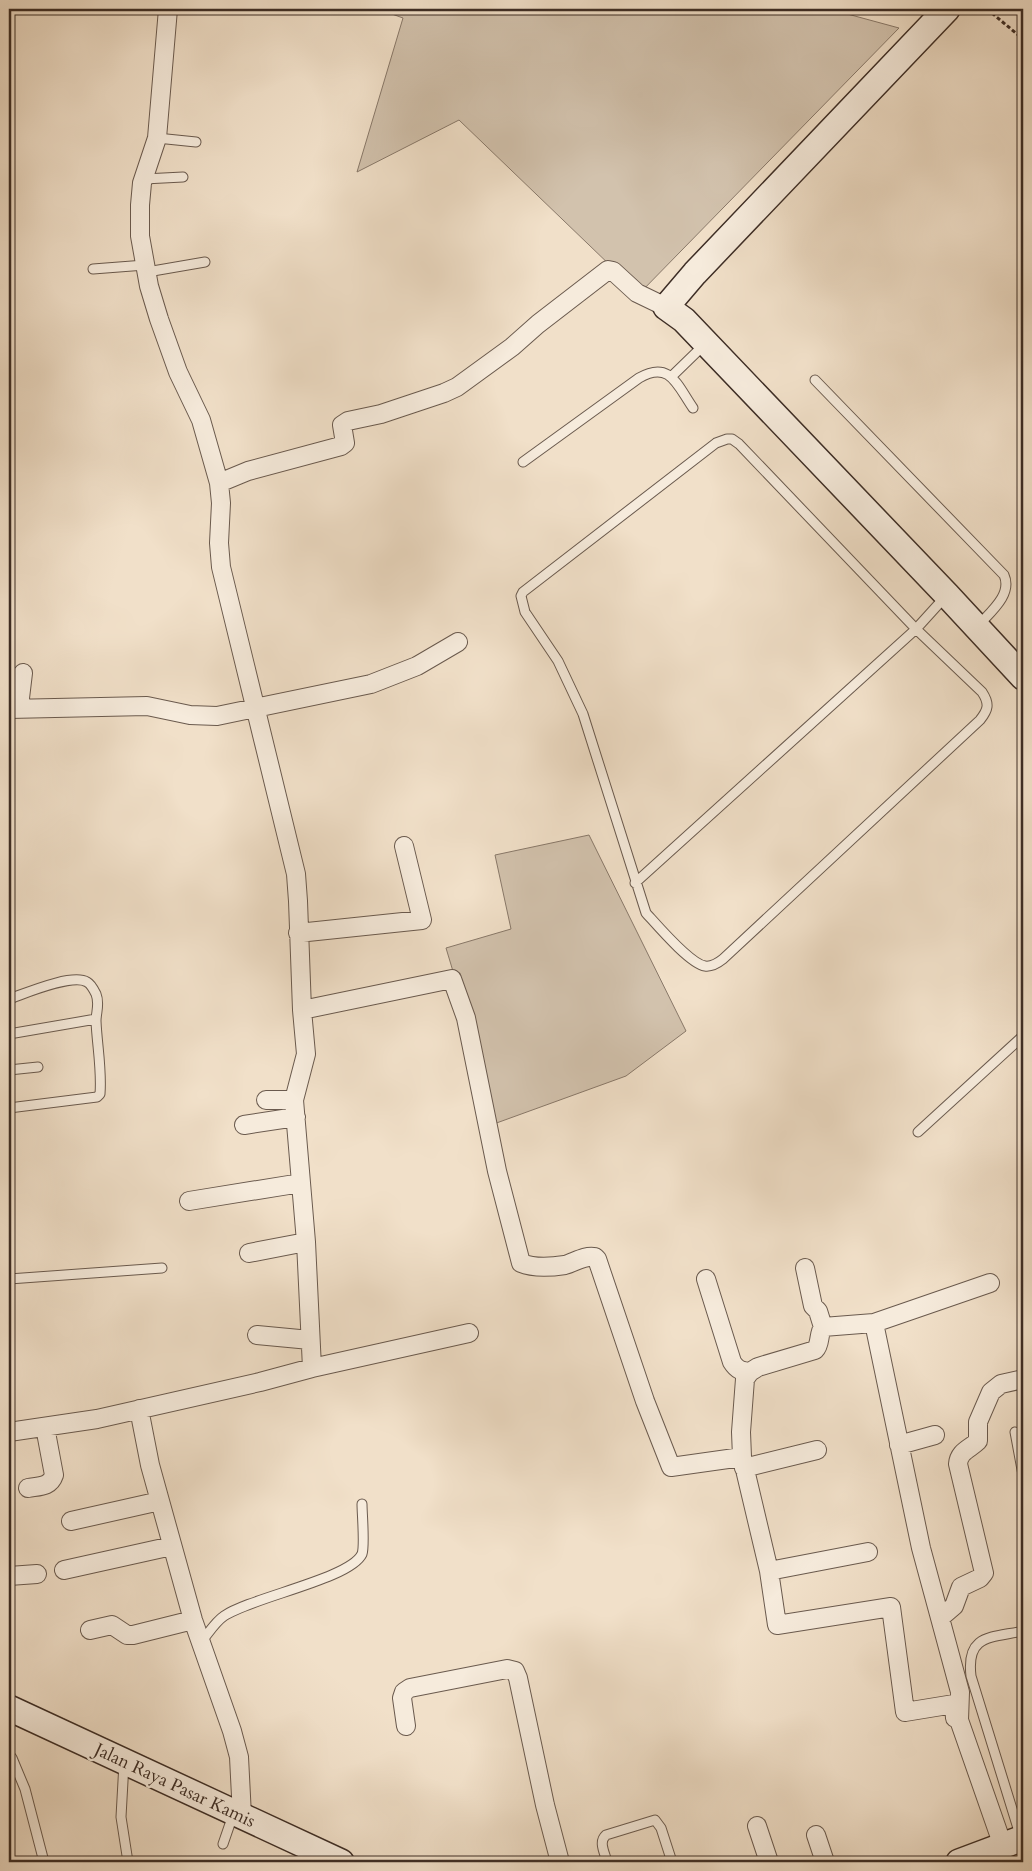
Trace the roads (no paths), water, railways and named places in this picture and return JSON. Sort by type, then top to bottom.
[{"type":"street","points":[[168,9],[157,138],[144,179],[140,205],[140,236],[159,319],[178,372],[201,420],[219,483],[221,503],[219,543],[221,567],[296,874],[302,1010],[306,1054],[295,1108],[306,1242],[312,1368]]},
{"type":"street","points":[[666,307],[694,273],[948,9]]},
{"type":"street","points":[[219,483],[248,472],[341,446],[346,443],[342,425],[348,421],[380,414],[457,387],[512,347],[605,271],[610,270],[637,293],[666,307],[684,320],[1023,677]]},
{"type":"street","points":[[24,673],[15,709],[147,706],[190,715],[216,716],[372,684],[417,666],[458,642]]},
{"type":"street","points":[[298,933],[422,920],[404,846]]},
{"type":"street","points":[[302,1010],[452,979],[466,1018],[497,1171],[521,1262],[526,1265],[548,1266],[566,1264],[589,1256],[597,1259],[645,1401],[671,1466],[743,1462],[817,1450]]},
{"type":"street","points":[[266,1100],[295,1108]]},
{"type":"street","points":[[244,1125],[295,1108]]},
{"type":"street","points":[[189,1201],[301,1183]]},
{"type":"street","points":[[249,1253],[306,1242]]},
{"type":"street","points":[[805,1268],[813,1306],[818,1311],[823,1327],[820,1331],[817,1347],[815,1350],[758,1367],[750,1372],[745,1379],[743,1397],[741,1432],[743,1462],[769,1571],[777,1625],[891,1607],[905,1712],[954,1704],[955,1718],[1012,1843]]},
{"type":"street","points":[[706,1280],[732,1362],[739,1370],[750,1372]]},
{"type":"street","points":[[823,1327],[874,1323],[990,1283]]},
{"type":"street","points":[[874,1323],[921,1548],[960,1692],[959,1720],[1012,1843]]},
{"type":"street","points":[[9,1432],[97,1419],[469,1333]]},
{"type":"street","points":[[257,1335],[310,1340]]},
{"type":"street","points":[[940,1618],[954,1606],[961,1588],[980,1578],[984,1573],[958,1458],[978,1441],[978,1422],[991,1392],[1001,1384],[1023,1379]]},
{"type":"street","points":[[139,1409],[150,1465],[192,1620],[232,1731],[239,1757],[238,1814]]},
{"type":"street","points":[[28,1488],[46,1485],[52,1481],[54,1475],[45,1427]]},
{"type":"street","points":[[899,1445],[935,1435]]},
{"type":"street","points":[[71,1521],[160,1501]]},
{"type":"street","points":[[64,1570],[172,1546]]},
{"type":"street","points":[[769,1571],[868,1552]]},
{"type":"street","points":[[9,1576],[37,1574]]},
{"type":"street","points":[[90,1630],[112,1624],[127,1635],[133,1635],[192,1620]]},
{"type":"street","points":[[406,1726],[402,1698],[404,1692],[410,1688],[507,1670],[515,1671],[545,1805],[560,1862]]},
{"type":"street","name":"Jalan Raya Pasar Kamis","points":[[9,1708],[341,1862]]},
{"type":"street","points":[[757,1826],[769,1862]]},
{"type":"street","points":[[816,1835],[825,1862]]},
{"type":"street","points":[[958,1862],[1012,1843]]},
{"type":"lane","points":[[157,138],[196,142]]},
{"type":"lane","points":[[144,179],[183,177]]},
{"type":"lane","points":[[93,269],[146,268],[205,262]]},
{"type":"lane","points":[[671,377],[706,343]]},
{"type":"lane","points":[[523,462],[638,378],[654,371],[666,373],[671,377],[693,408]]},
{"type":"lane","points":[[815,380],[1004,575],[1007,580],[1006,591],[977,627]]},
{"type":"lane","points":[[732,439],[739,444],[916,630],[982,692],[988,706],[980,720],[718,963],[705,966],[693,960],[663,932],[646,913],[635,883],[583,714],[558,660],[525,612],[521,596],[523,592],[716,443],[732,439]]},
{"type":"lane","points":[[635,883],[916,630],[947,595]]},
{"type":"lane","points":[[9,999],[53,984],[81,980],[88,982],[96,995],[98,1006],[96,1019],[101,1077],[100,1094],[98,1097],[9,1108]]},
{"type":"lane","points":[[9,1034],[96,1019]]},
{"type":"lane","points":[[918,1132],[1023,1036]]},
{"type":"lane","points":[[9,1070],[38,1067]]},
{"type":"lane","points":[[9,1279],[162,1268]]},
{"type":"lane","points":[[1015,1432],[1023,1475]]},
{"type":"lane","points":[[201,1642],[222,1617],[252,1602],[330,1576],[357,1561],[363,1552],[362,1504]]},
{"type":"lane","points":[[1012,1843],[971,1676],[970,1655],[975,1646],[982,1640],[1023,1631]]},
{"type":"lane","points":[[9,1754],[24,1789],[44,1862]]},
{"type":"lane","points":[[125,1762],[121,1817],[128,1862]]},
{"type":"lane","points":[[223,1844],[238,1814]]},
{"type":"lane","points":[[607,1862],[602,1838],[606,1835],[655,1820],[661,1828],[672,1862]]}]
